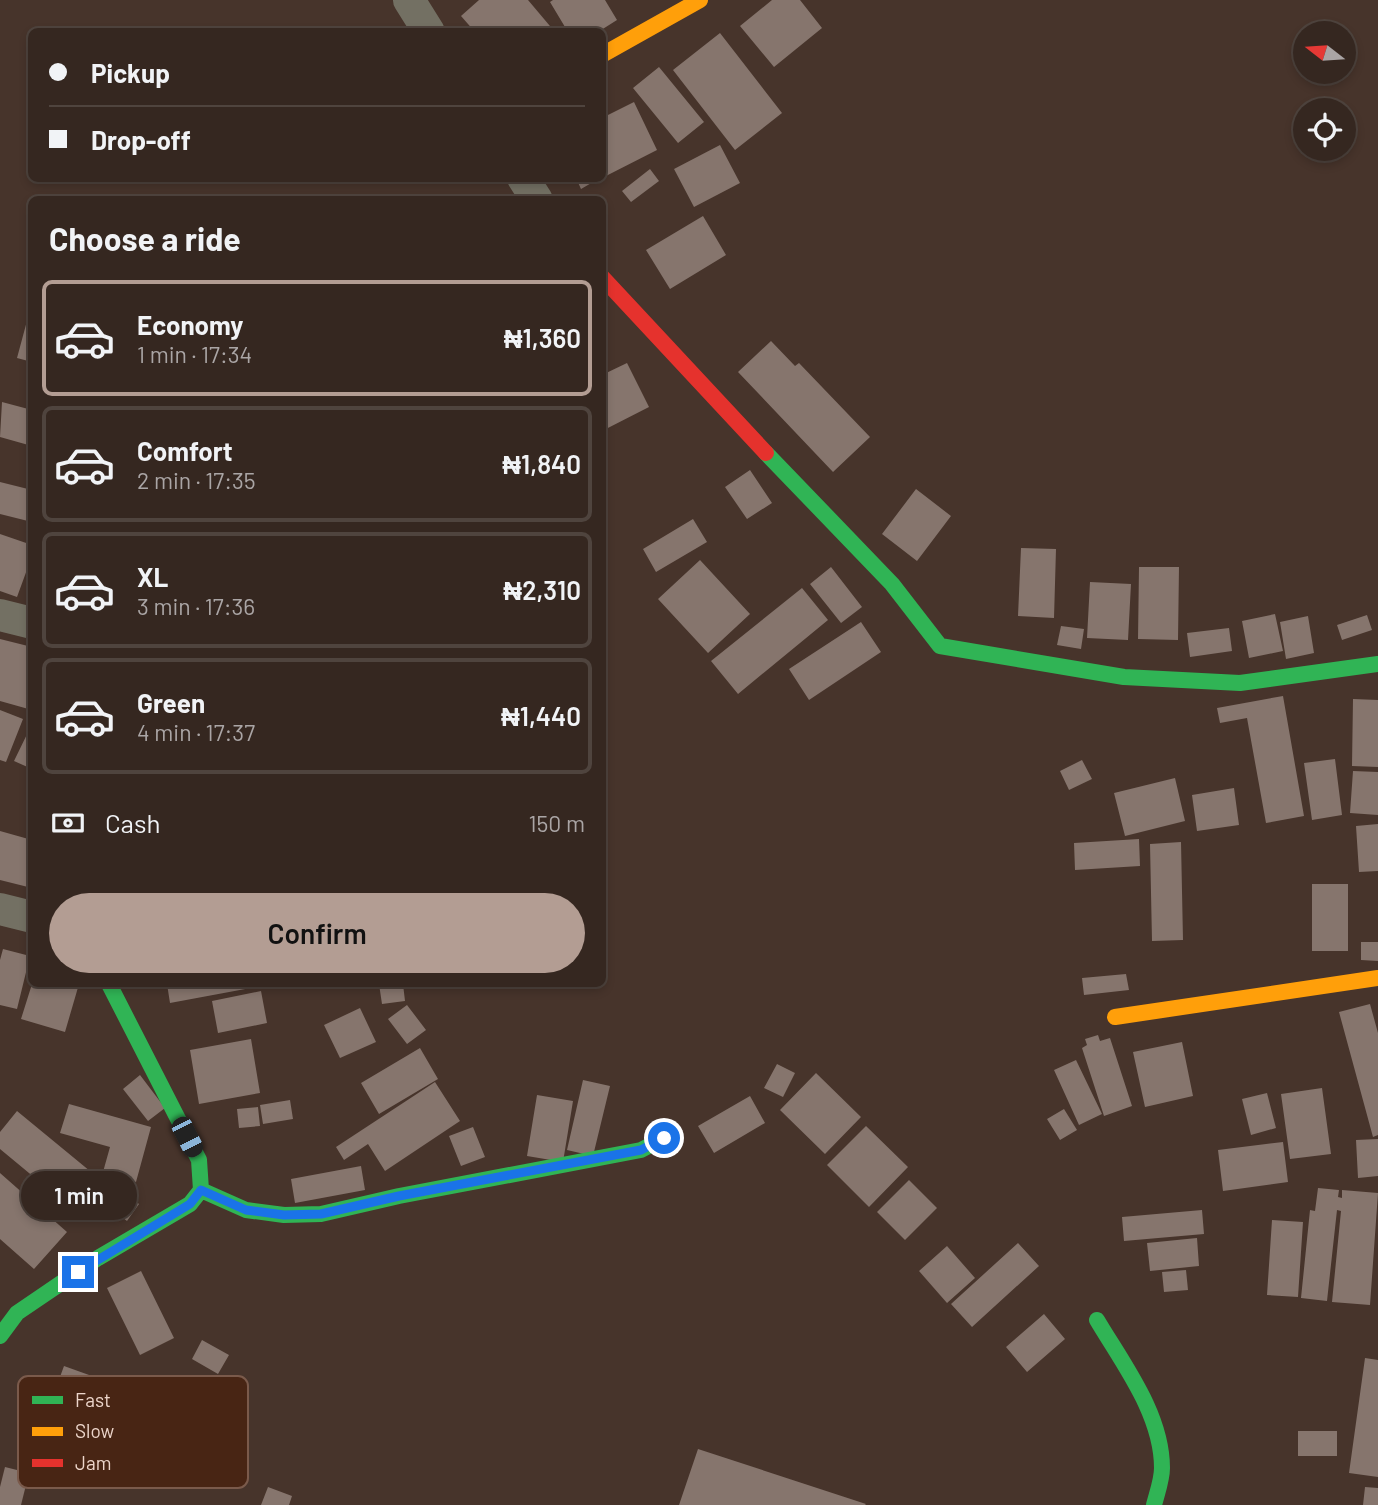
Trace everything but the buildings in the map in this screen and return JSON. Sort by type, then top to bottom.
[{"type":"street","points":[[409,0],[426,28]]},
{"type":"street","points":[[606,53],[700,0]]},
{"type":"street","points":[[606,281],[892,584],[940,646],[1124,677],[1240,683],[1378,664]]},
{"type":"street","points":[[0,615],[28,622]]},
{"type":"street","points":[[0,909],[28,916]]},
{"type":"street","points":[[1115,1017],[1378,978]]},
{"type":"street","points":[[0,1336],[17,1313],[98,1258],[190,1204],[201,1190],[199,1160],[111,987]]},
{"type":"street","points":[[201,1190],[246,1210],[284,1215],[321,1214],[399,1196],[641,1150],[664,1138]]},
{"type":"street","points":[[1097,1320],[1148,1410],[1159,1437],[1162,1468],[1154,1505]]},
{"type":"traffic: fast","points":[[766,453],[892,584],[940,646],[1124,677],[1240,683],[1378,664]]},
{"type":"traffic: fast","points":[[0,1336],[17,1313],[98,1258],[190,1204],[201,1190],[199,1160],[111,987]]},
{"type":"traffic: fast","points":[[201,1190],[246,1210],[284,1215],[321,1214],[399,1196],[641,1150],[664,1138]]},
{"type":"traffic: fast","points":[[1097,1320],[1139,1390],[1156,1428],[1162,1468],[1154,1505]]},
{"type":"traffic: slow","points":[[606,53],[700,0]]},
{"type":"traffic: slow","points":[[1115,1017],[1378,978]]},
{"type":"traffic: jam","points":[[606,281],[766,453]]},
{"type":"route","points":[[78,1272],[190,1204],[201,1190],[246,1210],[284,1215],[321,1214],[399,1196],[641,1150],[664,1138]]}]
